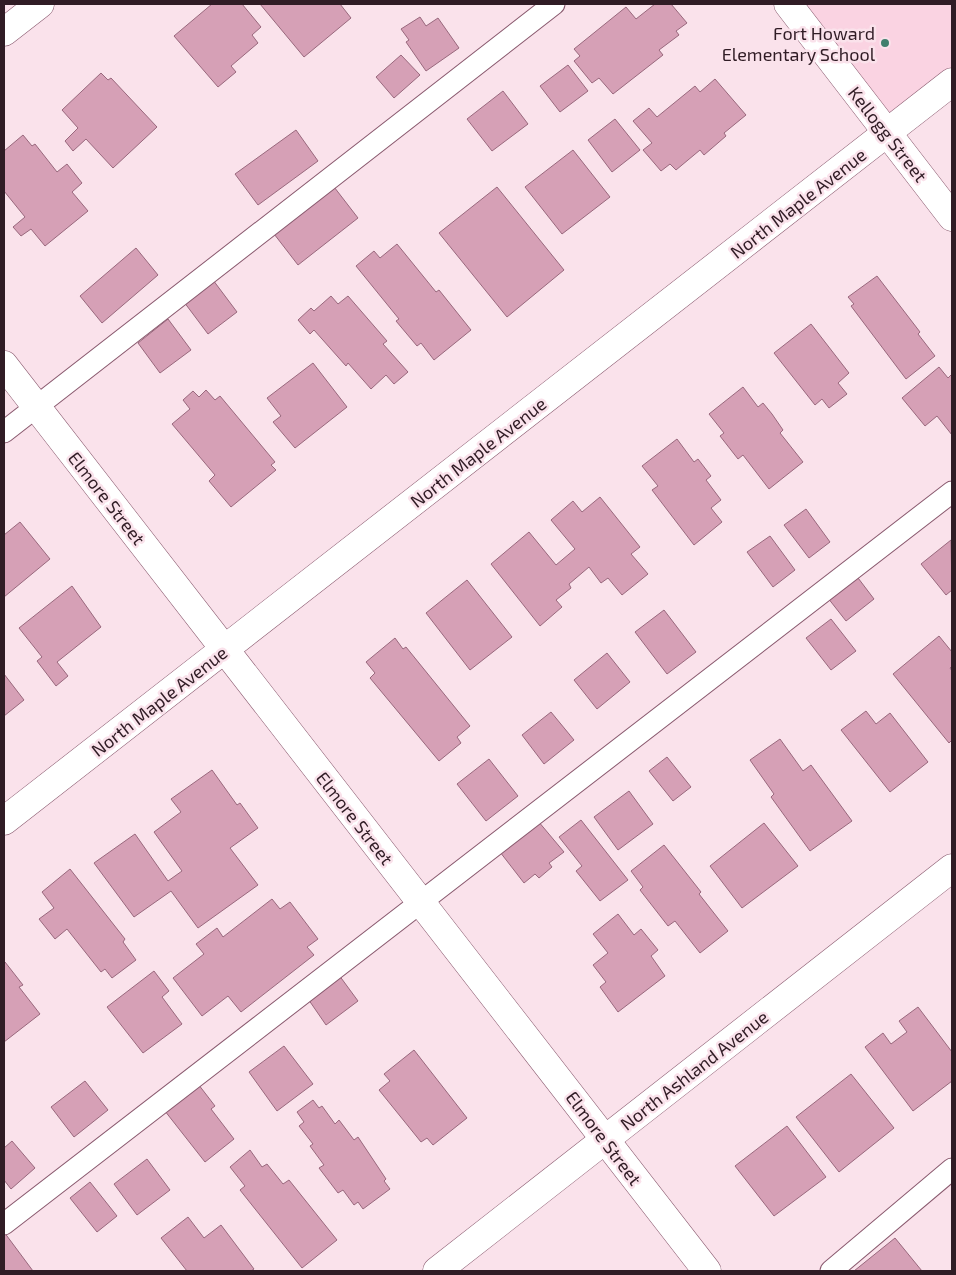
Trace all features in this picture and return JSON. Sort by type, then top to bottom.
[{"type":"street","points":[[4,32],[40,4]]},
{"type":"street","name":"Kellogg Street","points":[[788,4],[952,217]]},
{"type":"street","name":"North Maple Avenue","points":[[4,822],[952,82]]},
{"type":"street","name":"Elmore Street","points":[[4,365],[707,1271]]},
{"type":"street","name":"North Ashland Avenue","points":[[437,1271],[952,868]]},
{"type":"lane","points":[[4,432],[554,4]]},
{"type":"lane","points":[[4,1224],[952,492]]},
{"type":"lane","points":[[831,1271],[952,1169]]},
{"type":"shaded area","name":"Fort Howard Elementary School","points":[[788,4],[952,4],[952,82],[888,133]]},
{"type":"building","points":[[212,4],[242,4],[261,27],[252,35],[258,43],[231,66],[236,72],[218,87],[174,36]]},
{"type":"building","points":[[260,4],[340,4],[351,18],[304,57]]},
{"type":"building","points":[[655,4],[671,4],[687,23],[676,31],[679,35],[659,50],[663,55],[613,94],[599,78],[592,83],[574,61],[580,56],[574,49],[626,7],[636,19]]},
{"type":"building","points":[[420,17],[426,26],[438,18],[459,48],[426,71],[406,42],[409,40],[401,29]]},
{"type":"building","points":[[401,55],[420,75],[394,98],[376,77]]},
{"type":"building","points":[[568,65],[588,91],[560,112],[540,86]]},
{"type":"building","points":[[101,73],[108,80],[111,78],[157,127],[113,168],[86,139],[73,151],[65,141],[78,128],[62,110]]},
{"type":"building","points":[[715,79],[746,115],[724,133],[726,136],[704,155],[700,150],[676,170],[670,164],[661,171],[643,150],[652,143],[633,121],[649,108],[657,117],[695,86],[700,92]]},
{"type":"building","points":[[503,91],[528,124],[492,151],[467,119]]},
{"type":"building","points":[[615,119],[640,150],[612,172],[588,140]]},
{"type":"building","points":[[296,130],[318,161],[258,205],[235,174]]},
{"type":"building","points":[[23,135],[32,146],[35,144],[57,172],[67,164],[82,183],[72,192],[88,211],[45,246],[31,229],[21,236],[13,227],[25,217],[4,191],[4,151]]},
{"type":"building","points":[[573,150],[610,197],[562,234],[525,187]]},
{"type":"building","points":[[331,183],[358,218],[298,265],[271,230]]},
{"type":"building","points":[[497,187],[564,270],[507,317],[439,233]]},
{"type":"building","points":[[397,244],[436,292],[439,290],[471,330],[434,360],[421,343],[417,346],[396,321],[399,319],[356,266],[374,251],[380,258]]},
{"type":"building","points":[[136,248],[158,275],[102,323],[80,296]]},
{"type":"building","points":[[877,276],[920,332],[918,334],[935,356],[906,379],[851,306],[854,304],[848,297]]},
{"type":"building","points":[[213,280],[237,312],[208,334],[184,302]]},
{"type":"building","points":[[331,296],[338,304],[348,296],[387,341],[383,344],[408,372],[394,384],[386,375],[371,389],[348,363],[346,366],[314,330],[310,334],[298,320],[311,308],[314,311]]},
{"type":"building","points":[[168,319],[191,350],[160,373],[138,343]]},
{"type":"building","points":[[811,324],[849,373],[838,383],[847,394],[829,408],[822,399],[815,405],[774,353]]},
{"type":"building","points":[[313,363],[347,407],[295,448],[273,422],[281,416],[267,398]]},
{"type":"building","points":[[939,367],[948,378],[952,374],[952,435],[937,416],[925,426],[902,398]]},
{"type":"building","points":[[743,387],[758,407],[763,403],[772,414],[783,430],[780,433],[803,462],[769,489],[743,455],[738,459],[720,436],[724,433],[709,414]]},
{"type":"building","points":[[206,390],[215,400],[220,396],[275,462],[271,465],[276,470],[231,507],[209,481],[215,475],[172,424],[190,409],[183,400],[193,391],[199,397]]},
{"type":"building","points":[[677,439],[694,462],[698,459],[711,476],[706,480],[721,500],[711,508],[722,522],[694,545],[652,490],[658,486],[642,466]]},
{"type":"building","points":[[600,497],[640,547],[631,554],[648,574],[622,595],[608,578],[601,583],[589,567],[569,584],[571,588],[556,600],[562,607],[540,626],[491,564],[529,532],[556,565],[575,549],[551,520],[573,501],[582,512]]},
{"type":"building","points":[[806,509],[830,542],[809,558],[784,525]]},
{"type":"building","points":[[20,522],[50,559],[4,597],[4,535]]},
{"type":"building","points":[[770,536],[795,570],[773,587],[747,552]]},
{"type":"building","points":[[951,540],[952,590],[946,595],[921,564]]},
{"type":"building","points":[[852,570],[874,599],[846,621],[824,593]]},
{"type":"building","points":[[467,580],[512,637],[470,670],[426,613]]},
{"type":"building","points":[[72,586],[101,627],[57,662],[68,676],[56,686],[37,661],[42,657],[19,628]]},
{"type":"building","points":[[664,610],[696,652],[667,674],[635,632]]},
{"type":"building","points":[[831,619],[856,651],[831,670],[806,638]]},
{"type":"building","points":[[939,636],[952,652],[952,666],[950,668],[952,671],[952,740],[949,743],[893,674]]},
{"type":"building","points":[[395,638],[403,649],[406,647],[470,726],[457,737],[461,743],[439,761],[370,678],[375,673],[366,662]]},
{"type":"building","points":[[607,653],[630,682],[597,709],[574,680]]},
{"type":"building","points":[[4,674],[24,700],[4,716]]},
{"type":"building","points":[[866,711],[876,724],[890,713],[928,762],[890,792],[841,730]]},
{"type":"building","points":[[551,712],[574,740],[544,764],[522,735]]},
{"type":"building","points":[[780,739],[803,771],[811,765],[852,821],[810,851],[771,797],[774,794],[750,760]]},
{"type":"building","points":[[667,757],[691,787],[673,801],[649,771]]},
{"type":"building","points":[[489,759],[518,796],[486,821],[457,784]]},
{"type":"building","points":[[212,770],[237,805],[240,803],[258,828],[230,848],[258,885],[198,928],[171,891],[134,917],[94,863],[135,834],[168,881],[182,871],[154,832],[181,812],[171,799]]},
{"type":"building","points":[[629,791],[653,824],[618,850],[594,817]]},
{"type":"building","points":[[581,820],[628,880],[600,901],[576,871],[582,866],[559,837]]},
{"type":"building","points":[[538,821],[564,852],[549,863],[552,867],[539,878],[535,874],[524,883],[500,852]]},
{"type":"building","points":[[764,823],[798,866],[742,908],[710,866]]},
{"type":"building","points":[[664,845],[701,892],[699,894],[728,931],[700,953],[675,921],[668,926],[640,890],[643,887],[631,871]]},
{"type":"building","points":[[70,869],[125,939],[123,942],[136,960],[112,978],[105,969],[101,972],[67,929],[55,939],[39,919],[54,908],[42,892]]},
{"type":"building","points":[[272,899],[280,909],[290,902],[318,939],[307,947],[314,955],[241,1012],[228,996],[202,1016],[173,978],[204,954],[196,944],[217,928],[223,937]]},
{"type":"building","points":[[618,914],[634,935],[641,929],[658,950],[651,956],[665,976],[618,1012],[600,987],[606,982],[593,965],[608,953],[593,934]]},
{"type":"building","points":[[4,963],[23,985],[19,987],[40,1014],[4,1042]]},
{"type":"building","points":[[154,971],[169,991],[162,997],[182,1024],[143,1053],[107,1007]]},
{"type":"building","points":[[336,971],[358,1001],[326,1025],[304,993]]},
{"type":"building","points":[[918,1007],[952,1052],[952,1081],[913,1111],[865,1047],[883,1033],[891,1044],[907,1032],[899,1021]]},
{"type":"building","points":[[284,1046],[313,1084],[277,1111],[249,1072]]},
{"type":"building","points":[[414,1050],[467,1118],[433,1145],[427,1138],[421,1142],[379,1090],[390,1081],[384,1074]]},
{"type":"building","points":[[851,1074],[894,1128],[839,1172],[796,1117]]},
{"type":"building","points":[[195,1080],[215,1106],[211,1109],[234,1139],[205,1162],[161,1106]]},
{"type":"building","points":[[85,1081],[108,1110],[74,1137],[51,1107]]},
{"type":"building","points":[[313,1100],[319,1108],[322,1106],[335,1124],[339,1120],[354,1140],[358,1137],[386,1179],[384,1181],[390,1189],[363,1209],[358,1202],[354,1205],[343,1190],[338,1193],[319,1168],[324,1165],[310,1146],[313,1144],[299,1126],[304,1122],[297,1112]]},
{"type":"building","points":[[787,1126],[826,1177],[774,1216],[735,1166]]},
{"type":"building","points":[[12,1141],[35,1168],[11,1189],[4,1180],[4,1148]]},
{"type":"building","points":[[250,1150],[262,1167],[267,1164],[283,1184],[289,1180],[337,1240],[302,1268],[240,1190],[245,1186],[230,1167]]},
{"type":"building","points":[[147,1159],[170,1190],[137,1215],[114,1184]]},
{"type":"building","points":[[90,1182],[117,1216],[97,1232],[70,1198]]},
{"type":"building","points":[[188,1217],[204,1238],[221,1225],[254,1269],[251,1271],[187,1271],[161,1238]]},
{"type":"building","points":[[4,1232],[33,1271],[4,1271]]},
{"type":"building","points":[[895,1238],[922,1271],[854,1271]]},
{"type":"place","name":"Fort Howard Elementary School","points":[[885,43]]}]
